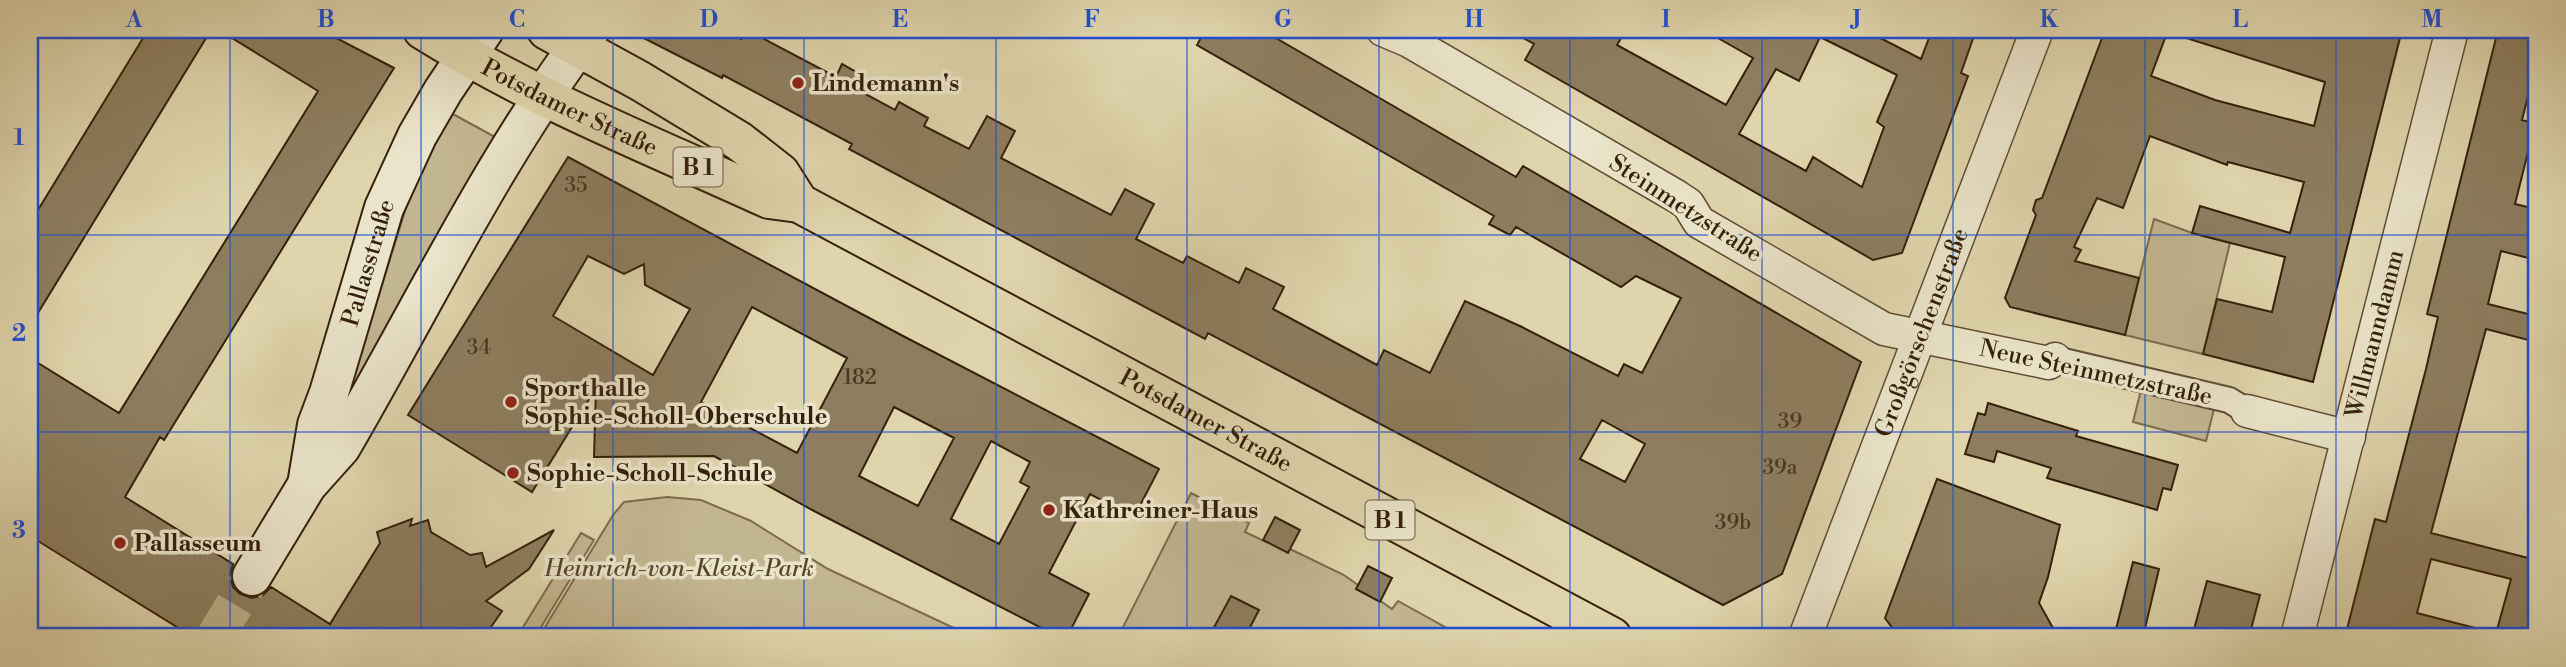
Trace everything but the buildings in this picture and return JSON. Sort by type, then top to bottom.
[{"type":"main road","name":"Potsdamer Straße","points":[[423,30],[475,43],[544,96],[769,199],[799,203],[1612,637]]},
{"type":"main road","name":"Potsdamer Straße","points":[[572,35],[739,141],[780,173],[799,203]]},
{"type":"main road","name":"Pallasstraße","points":[[252,576],[307,485],[341,447],[504,159],[544,96],[572,35]]},
{"type":"main road","name":"Pallasstraße","points":[[307,485],[317,425],[384,208],[417,136],[475,43]]},
{"type":"street","name":"Steinmetzstraße","points":[[1383,30],[1409,41],[1676,196],[1688,204],[1699,222],[1884,329],[1920,337]]},
{"type":"street","name":"Großgörschenstraße","points":[[1805,637],[2037,30]]},
{"type":"street","name":"Willmanndamm","points":[[2297,637],[2452,30]]},
{"type":"street","name":"Neue Steinmetzstraße","points":[[1920,337],[1971,345],[2049,363],[2055,359],[2229,400],[2247,411],[2349,437]]},
{"type":"green space","points":[[451,113],[495,137],[346,399],[406,208],[422,169]]},
{"type":"green space","points":[[2154,219],[2230,243],[2203,354],[2125,335]]},
{"type":"green space","points":[[2141,390],[2214,409],[2206,441],[2133,422]]},
{"type":"green space","points":[[1191,493],[1249,523],[1245,532],[1290,549],[1344,575],[1392,609],[1398,601],[1452,631],[1449,637],[1118,637]]},
{"type":"green space","name":"Heinrich-von-Kleist-Park","points":[[667,497],[701,500],[751,521],[828,569],[973,637],[539,637],[613,515],[624,502]]},
{"type":"green space","points":[[581,533],[594,540],[535,637],[517,637]]},
{"type":"tunnel","points":[[215,637],[252,576]]},
{"type":"place","name":"Lindemann's","points":[[798,83]]},
{"type":"place","name":"Sporthalle Sophie-Scholl-Oberschule","points":[[511,402]]},
{"type":"place","name":"Sophie-Scholl-Schule","points":[[513,473]]},
{"type":"place","name":"Kathreiner-Haus","points":[[1049,510]]},
{"type":"place","name":"Pallasseum","points":[[120,543]]}]
